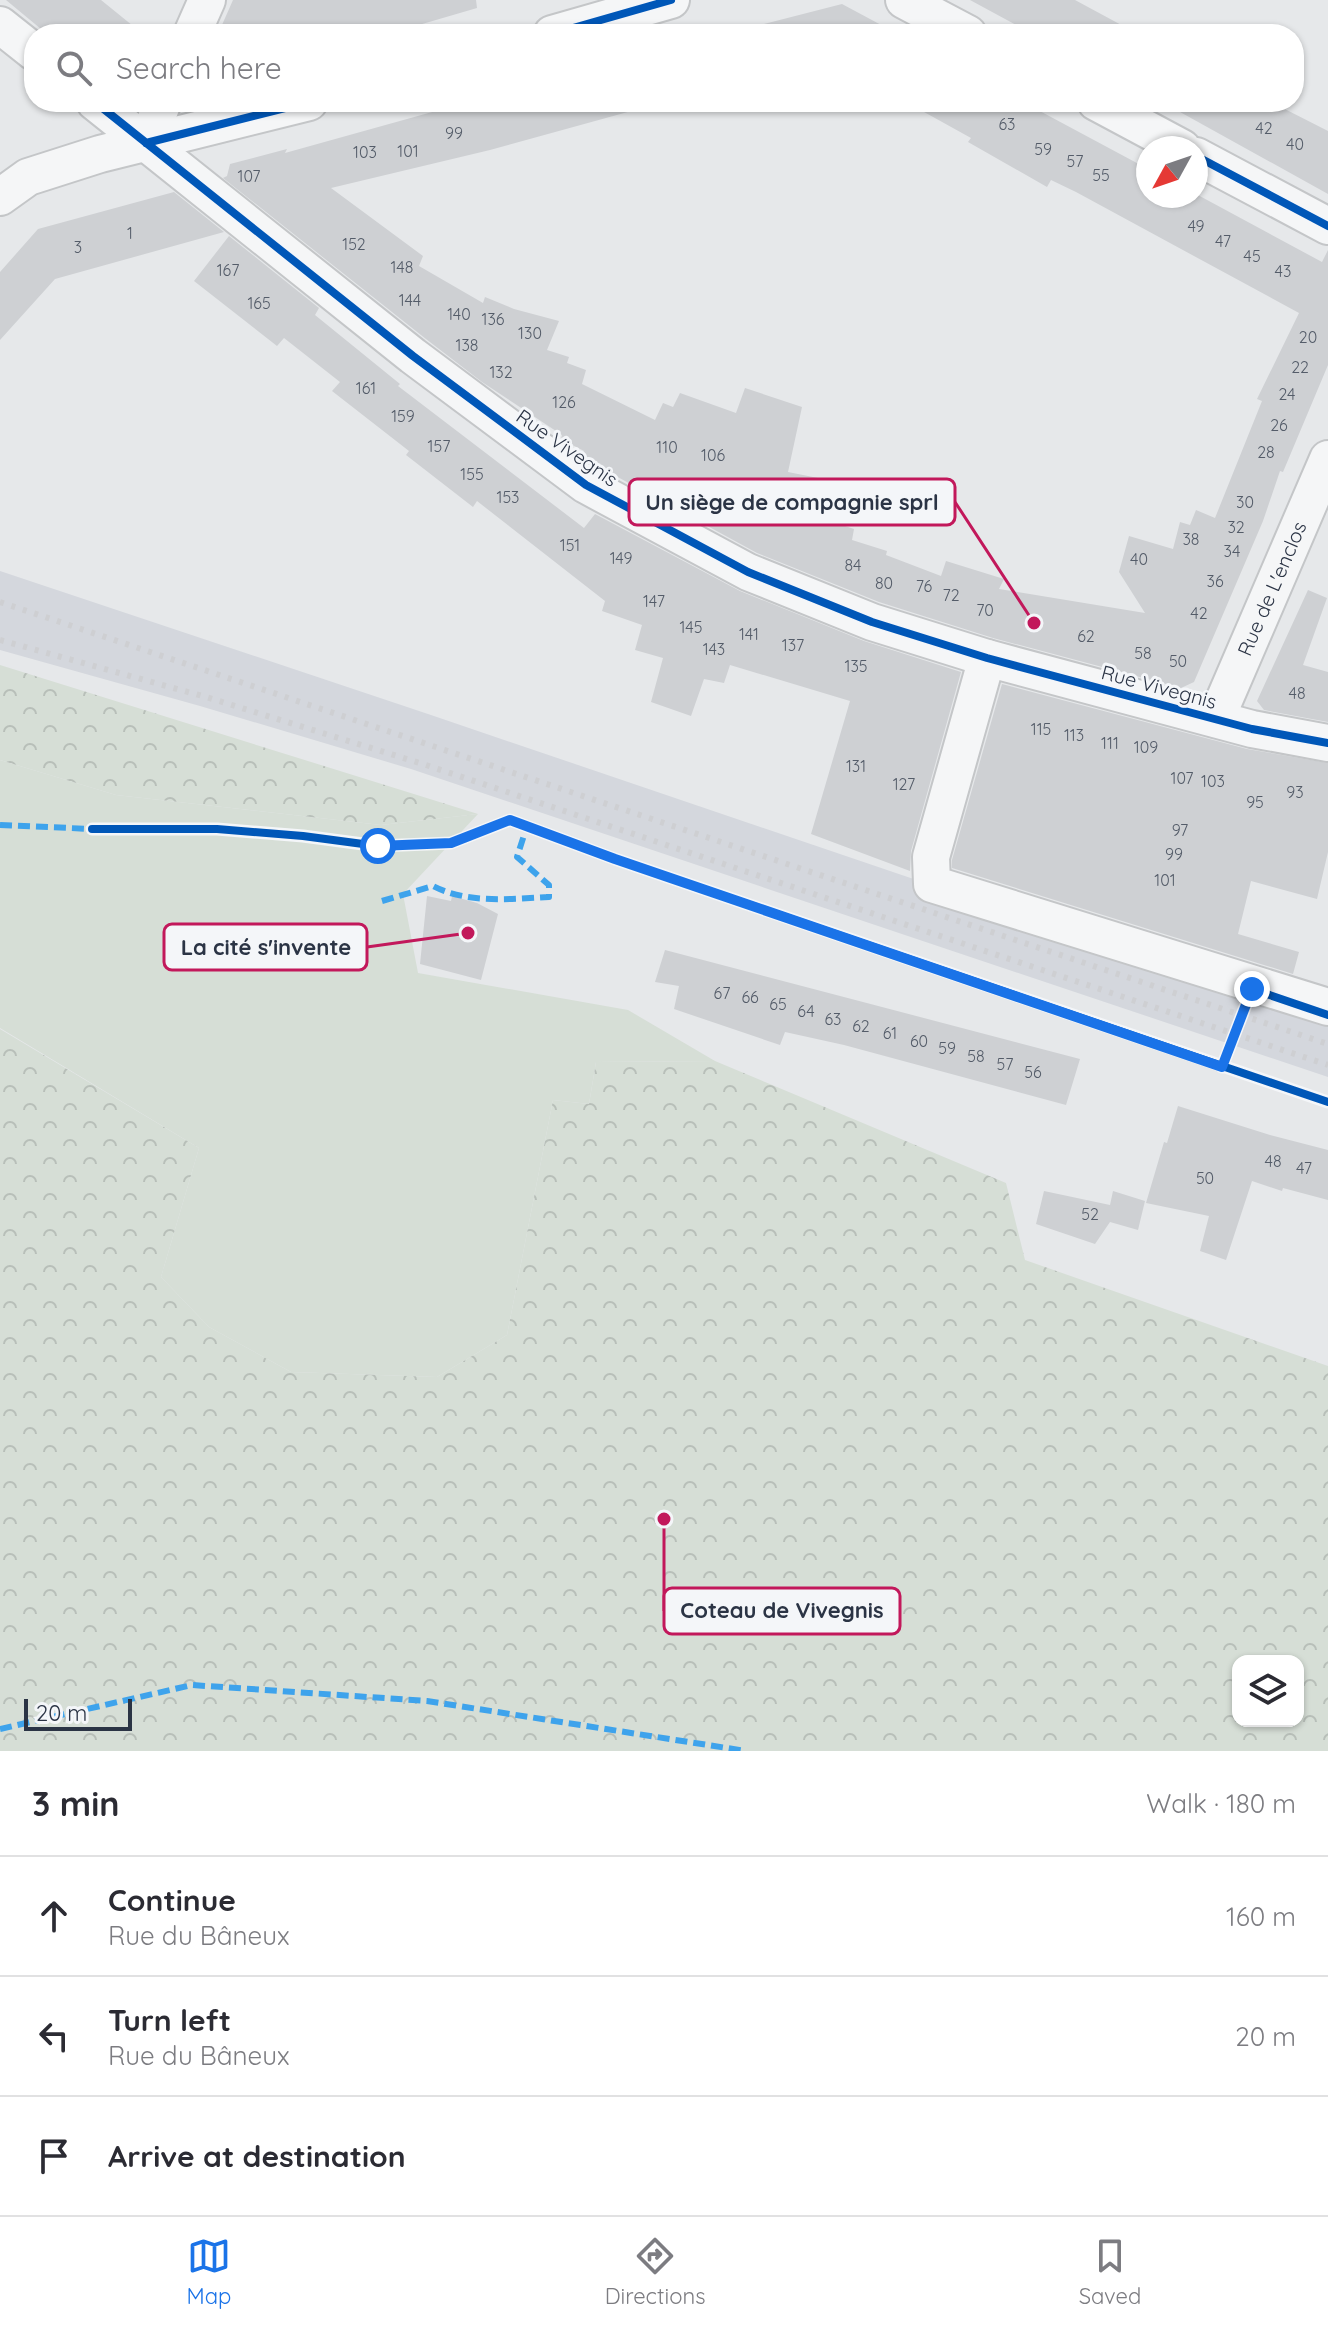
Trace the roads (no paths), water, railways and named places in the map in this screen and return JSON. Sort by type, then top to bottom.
[{"type":"street","points":[[196,24],[207,0]]},
{"type":"street","points":[[587,24],[671,0]]},
{"type":"street","points":[[904,0],[949,24]]},
{"type":"street","points":[[0,25],[24,44]]},
{"type":"street","name":"Rue Vivegnis","points":[[107,112],[413,356],[586,485],[748,572],[872,622],[987,658],[1252,729],[1328,743]]},
{"type":"street","points":[[146,143],[159,112]]},
{"type":"street","points":[[0,197],[28,177],[100,154],[269,112]]},
{"type":"street","points":[[1115,112],[1160,136]]},
{"type":"street","points":[[1208,162],[1328,226]]},
{"type":"street","name":"Rue de L'enclos","points":[[1216,719],[1328,459]]},
{"type":"street","points":[[987,658],[931,857],[932,884],[1328,1007]]},
{"type":"railway","points":[[0,602],[1328,1044]]},
{"type":"railway","points":[[0,640],[206,697],[423,764],[1328,1065]]},
{"type":"place","name":"Un siège de compagnie sprl","points":[[1034,623]]},
{"type":"place","name":"La cité s'invente","points":[[468,933]]},
{"type":"place","name":"Coteau de Vivegnis","points":[[664,1519]]}]
